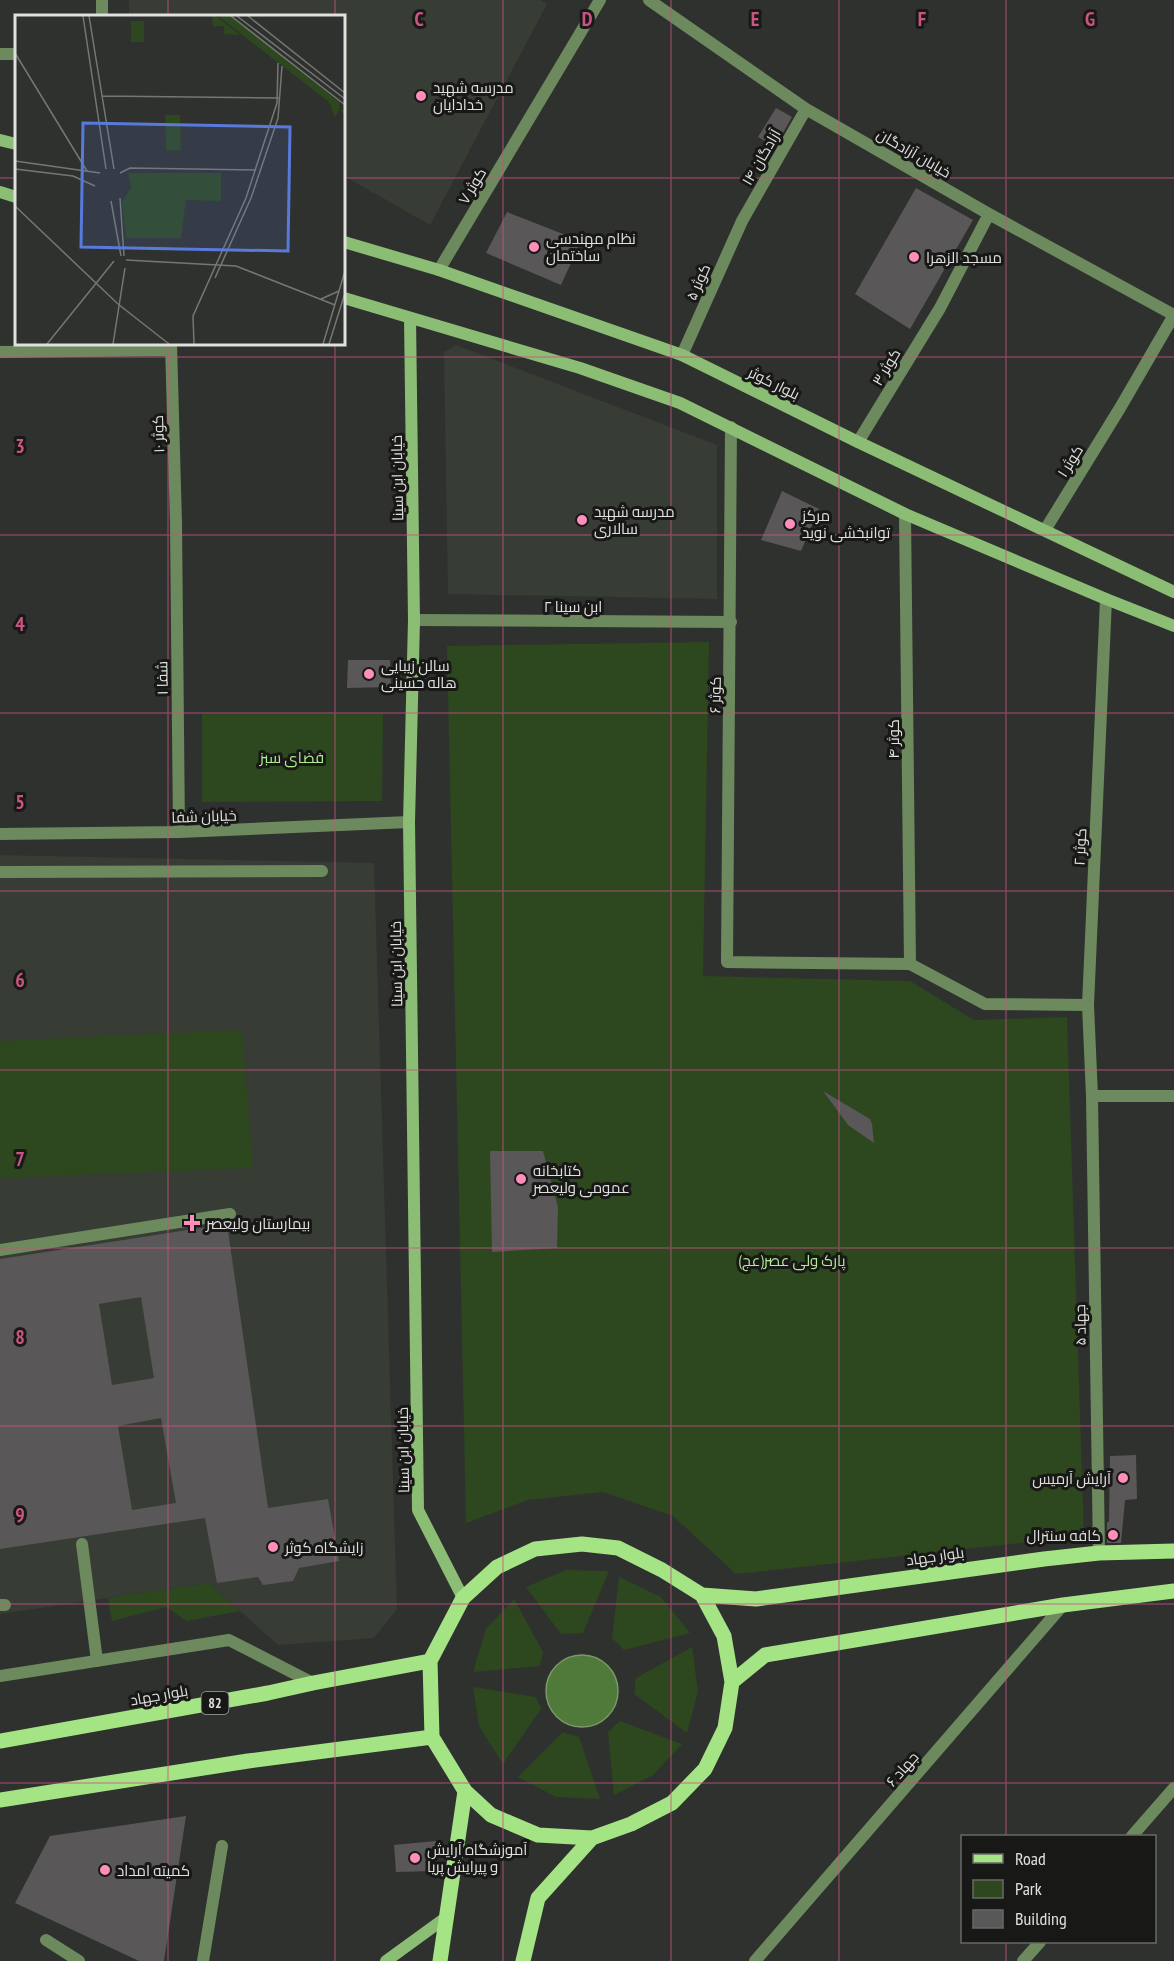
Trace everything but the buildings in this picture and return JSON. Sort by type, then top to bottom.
[{"type":"main road","points":[[582,1544],[618,1548],[662,1570],[702,1595],[724,1636],[732,1682],[725,1728],[705,1769],[672,1803],[631,1824],[592,1838],[538,1835],[490,1815],[465,1791],[432,1737],[430,1661],[463,1598],[497,1567],[536,1549],[582,1544]]},
{"type":"main road","name":"بلوار جهاد","points":[[702,1595],[756,1599],[1099,1553],[1174,1551]]},
{"type":"main road","points":[[732,1682],[765,1654],[1063,1605],[1174,1591]]},
{"type":"main road","name":"بلوار جهاد","points":[[0,1741],[268,1693],[430,1661]]},
{"type":"main road","points":[[0,1800],[248,1761],[432,1737]]},
{"type":"main road","points":[[441,1961],[465,1791]]},
{"type":"main road","points":[[523,1961],[538,1898],[592,1838]]},
{"type":"street","name":"کوثر ۷","points":[[439,270],[600,0]]},
{"type":"street","name":"خیابان آزادگان","points":[[649,0],[806,109],[989,214],[1174,315]]},
{"type":"street","name":"آزادگان ۱۴","points":[[742,220],[806,109]]},
{"type":"street","points":[[0,140],[15,144]]},
{"type":"street","points":[[0,192],[15,197]]},
{"type":"street","name":"کوثر ۳","points":[[858,442],[940,308],[989,214]]},
{"type":"street","name":"کوثر ۵","points":[[682,355],[742,220]]},
{"type":"street","name":"بلوار کوثر","points":[[345,242],[439,270],[682,355],[858,442],[1174,592]]},
{"type":"street","points":[[345,298],[580,368],[680,403],[905,513],[1174,626]]},
{"type":"street","name":"کوثر ۱","points":[[1046,530],[1174,315]]},
{"type":"street","name":"خیابان ابن سینا","points":[[410,318],[414,620],[409,822],[418,1510],[463,1598]]},
{"type":"street","points":[[0,352],[171,347]]},
{"type":"street","name":"کوثر ۱۰","points":[[171,347],[176,523]]},
{"type":"street","name":"کوثر ۶","points":[[731,427],[727,962],[910,964]]},
{"type":"street","name":"کوثر ۴","points":[[905,513],[910,964]]},
{"type":"street","name":"شفا ۱","points":[[176,523],[179,832]]},
{"type":"street","name":"کوثر ۲","points":[[1092,1096],[1088,1005],[1106,599]]},
{"type":"street","name":"ابن سینا ۲","points":[[414,620],[731,622]]},
{"type":"street","name":"خیابان شفا","points":[[0,834],[179,832],[409,822]]},
{"type":"street","points":[[0,872],[322,871]]},
{"type":"street","points":[[910,964],[985,1004],[1088,1005]]},
{"type":"street","points":[[1092,1096],[1174,1096]]},
{"type":"street","name":"جهاد ۵","points":[[1092,1096],[1099,1553]]},
{"type":"street","points":[[0,1250],[230,1214]]},
{"type":"street","points":[[82,1544],[97,1661]]},
{"type":"street","name":"جهاد ۶","points":[[760,1956],[1063,1605]]},
{"type":"street","points":[[0,1676],[229,1640],[313,1683]]},
{"type":"street","points":[[1133,1835],[1174,1788]]},
{"type":"street","points":[[203,1961],[222,1846]]},
{"type":"street","points":[[386,1961],[448,1916]]},
{"type":"street","points":[[46,1940],[79,1961]]},
{"type":"street","points":[[1023,1961],[1038,1943]]},
{"type":"shaded area","name":"مدرسه شهید خدادایان","points":[[129,0],[540,0],[547,4],[430,225],[345,177],[345,15],[129,15]]},
{"type":"shaded area","name":"مدرسه شهید سالاری","points":[[456,345],[717,445],[717,599],[448,594],[444,352]]},
{"type":"shaded area","name":"بیمارستان ولیعصر","points":[[0,855],[374,863],[397,1609],[374,1638],[278,1645],[209,1583],[0,1614]]},
{"type":"shaded area","points":[[582,1655],[602,1661],[612,1671],[618,1691],[612,1711],[602,1721],[582,1727],[562,1721],[552,1711],[546,1691],[552,1671],[562,1661]]},
{"type":"green space","name":"پارک ولی عصر(عج)","points":[[709,642],[703,976],[910,981],[974,1020],[1067,1017],[1084,1536],[736,1574],[673,1516],[603,1492],[528,1500],[466,1523],[447,646]]},
{"type":"green space","name":"فضای سبز","points":[[202,714],[383,714],[382,801],[202,802]]},
{"type":"green space","points":[[242,1030],[253,1168],[0,1178],[0,1041]]},
{"type":"green space","points":[[566,1570],[609,1571],[583,1633],[561,1634],[526,1587]]},
{"type":"green space","points":[[619,1577],[661,1597],[690,1633],[624,1650],[612,1638]]},
{"type":"green space","points":[[209,1583],[240,1611],[187,1621],[166,1607],[112,1621],[108,1598]]},
{"type":"green space","points":[[514,1599],[543,1652],[540,1666],[473,1672],[486,1629]]},
{"type":"green space","points":[[692,1647],[698,1691],[687,1733],[634,1694],[636,1678]]},
{"type":"green space","points":[[473,1687],[536,1697],[541,1709],[503,1764],[479,1726]]},
{"type":"green space","points":[[620,1721],[682,1744],[653,1775],[614,1795],[608,1732]]},
{"type":"green space","points":[[563,1732],[579,1737],[600,1799],[556,1797],[518,1777]]},
{"type":"place","name":"مدرسه شهید خدادایان","points":[[421,96]]},
{"type":"place","name":"نظام مهندسی ساختمان","points":[[534,247]]},
{"type":"place","name":"مسجد الزهرا","points":[[914,257]]},
{"type":"place","name":"مدرسه شهید سالاری","points":[[582,520]]},
{"type":"place","name":"مرکز توانبخشی نوید","points":[[790,524]]},
{"type":"place","name":"سالن زیبایی هاله حسینی","points":[[369,674]]},
{"type":"place","name":"کتابخانه عمومی ولیعصر","points":[[521,1179]]},
{"type":"place","name":"بیمارستان ولیعصر","points":[[192,1223]]},
{"type":"place","name":"آرایش آرمیس","points":[[1123,1478]]},
{"type":"place","name":"کافه سنترال","points":[[1113,1535]]},
{"type":"place","name":"زایشگاه کوثر","points":[[273,1547]]},
{"type":"place","name":"آموزشگاه آرایش و پیرایش پریا","points":[[415,1858]]},
{"type":"place","name":"کمیته امداد","points":[[105,1870]]}]
